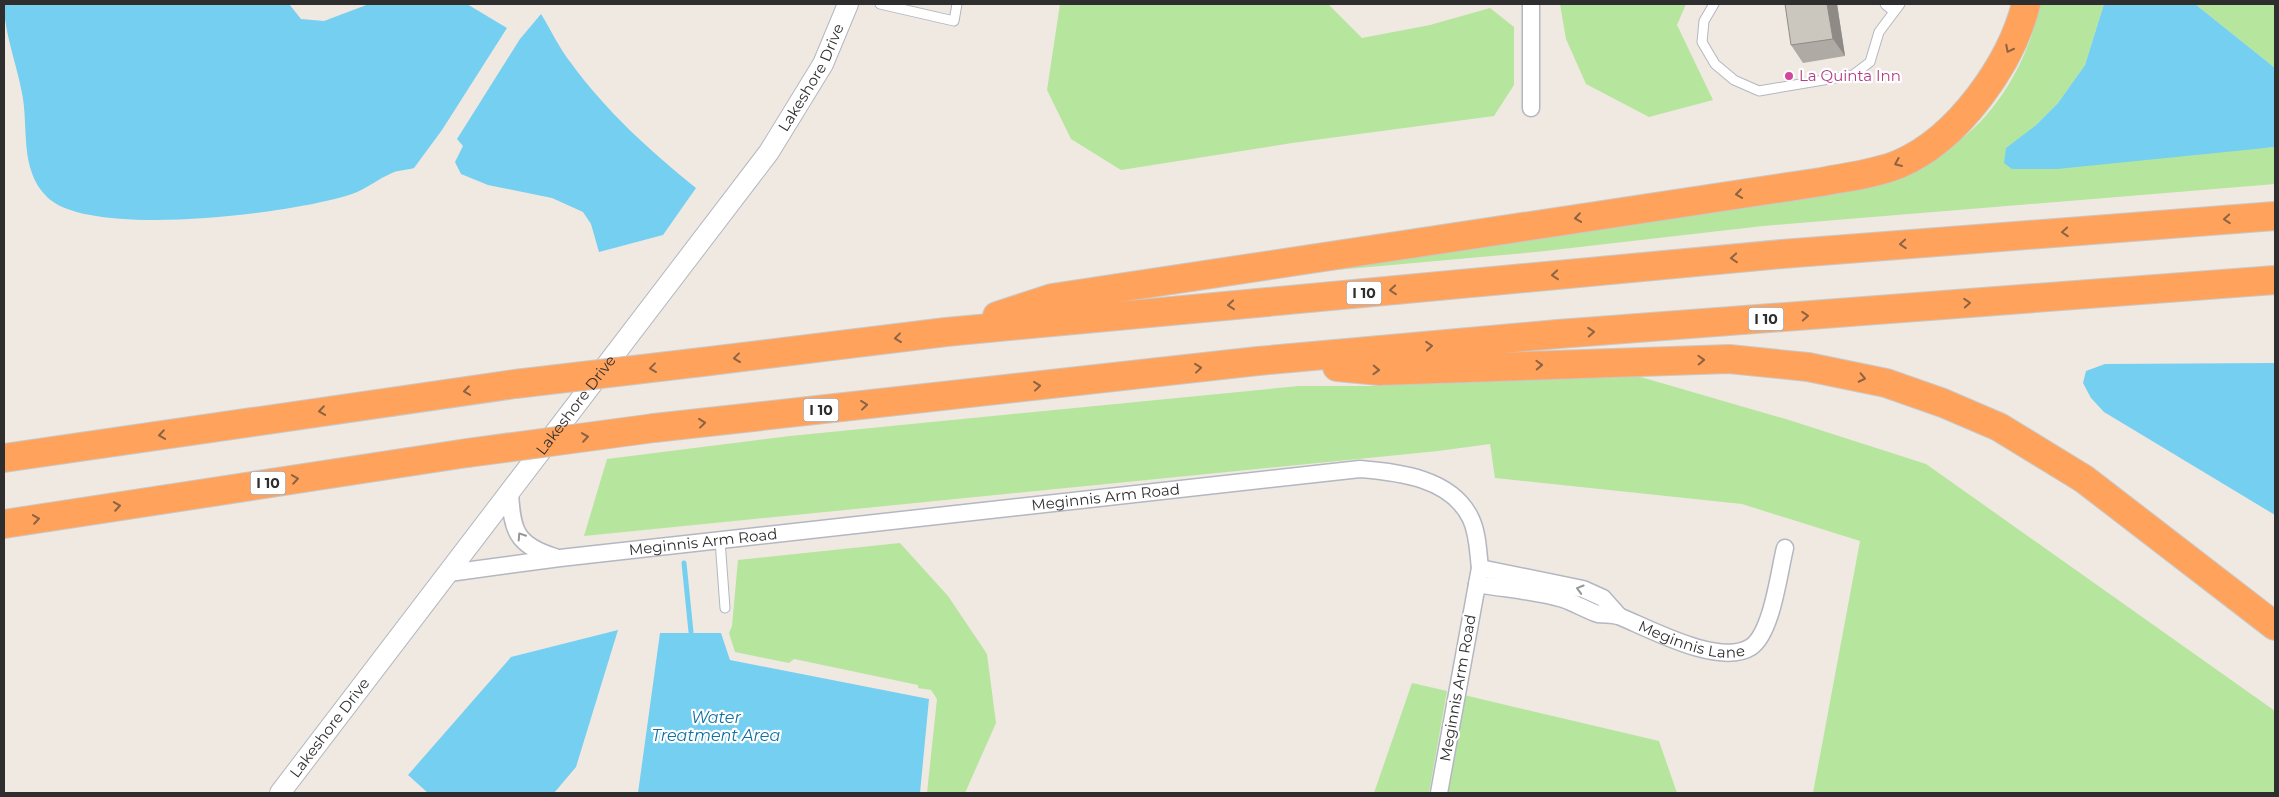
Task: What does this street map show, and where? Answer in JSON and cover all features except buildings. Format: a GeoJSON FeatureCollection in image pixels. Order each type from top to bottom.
{"type":"FeatureCollection","features":[{"type":"Feature","properties":{"kind":"highway"},"geometry":{"type":"LineString","coordinates":[[946,332],[1052,298],[1821,182],[1900,164],[1950,128],[1978,99],[1999,69],[2013,42],[2026,4]]}},
{"type":"Feature","properties":{"kind":"highway","name":"I 10"},"geometry":{"type":"LineString","coordinates":[[4,458],[515,384],[946,332],[1782,254],[2275,216]]}},
{"type":"Feature","properties":{"kind":"highway","name":"I 10"},"geometry":{"type":"LineString","coordinates":[[4,524],[467,453],[654,428],[1258,361],[1558,334],[2275,280]]}},
{"type":"Feature","properties":{"kind":"highway"},"geometry":{"type":"LineString","coordinates":[[1258,361],[1380,371],[1729,359],[1808,367],[1886,383],[1943,403],[1999,427],[2084,479],[2275,626]]}},
{"type":"Feature","properties":{"kind":"street","name":"Lakeshore Drive"},"geometry":{"type":"LineString","coordinates":[[280,793],[769,152],[823,64],[848,4]]}},
{"type":"Feature","properties":{"kind":"street"},"geometry":{"type":"LineString","coordinates":[[1531,4],[1532,108]]}},
{"type":"Feature","properties":{"kind":"street","name":"Meginnis Arm Road"},"geometry":{"type":"LineString","coordinates":[[449,573],[560,558],[1360,469],[1410,476],[1432,484],[1449,494],[1463,507],[1471,518],[1476,533],[1478,576],[1439,793]]}},
{"type":"Feature","properties":{"kind":"street"},"geometry":{"type":"LineString","coordinates":[[510,492],[511,518],[521,538],[534,551],[560,558]]}},
{"type":"Feature","properties":{"kind":"street","name":"Meginnis Lane"},"geometry":{"type":"LineString","coordinates":[[1478,576],[1583,589],[1603,598],[1618,616],[1665,638],[1701,649],[1734,652],[1751,647],[1761,636],[1768,618],[1785,548]]}},
{"type":"Feature","properties":{"kind":"lane"},"geometry":{"type":"LineString","coordinates":[[880,4],[954,21],[957,4]]}},
{"type":"Feature","properties":{"kind":"lane"},"geometry":{"type":"LineString","coordinates":[[1714,4],[1704,21],[1702,42],[1716,64],[1734,80],[1759,91],[1853,75],[1870,62],[1880,32],[1893,11],[1900,4]]}},
{"type":"Feature","properties":{"kind":"lane"},"geometry":{"type":"LineString","coordinates":[[1885,4],[1893,11]]}},
{"type":"Feature","properties":{"kind":"lane"},"geometry":{"type":"LineString","coordinates":[[720,540],[725,608]]}},
{"type":"Feature","properties":{"kind":"green space"},"geometry":{"type":"Polygon","coordinates":[[[1060,4],[1328,4],[1362,38],[1430,25],[1490,8],[1514,27],[1514,85],[1494,116],[1292,143],[1121,170],[1071,139],[1047,90],[1060,4]]]}},
{"type":"Feature","properties":{"kind":"green space"},"geometry":{"type":"Polygon","coordinates":[[[1560,4],[1686,4],[1677,25],[1713,100],[1649,117],[1586,84],[1566,39],[1560,4]]]}},
{"type":"Feature","properties":{"kind":"green space"},"geometry":{"type":"Polygon","coordinates":[[[2040,4],[2104,4],[2085,65],[2058,103],[2035,126],[2266,148],[2275,147],[2275,184],[1763,226],[1536,252],[1292,274],[1837,187],[1841,193],[1869,185],[1948,148],[1970,132],[1985,117],[2010,82],[2020,63],[2029,44],[2040,4]]]}},
{"type":"Feature","properties":{"kind":"green space"},"geometry":{"type":"Polygon","coordinates":[[[2195,4],[2275,4],[2275,68],[2195,4]]]}},
{"type":"Feature","properties":{"kind":"green space"},"geometry":{"type":"Polygon","coordinates":[[[1627,373],[1789,420],[1926,464],[2275,711],[2275,793],[1813,793],[1860,541],[1742,504],[1495,478],[1490,444],[1438,451],[584,536],[607,459],[790,436],[1299,386],[1371,386],[1627,373]]]}},
{"type":"Feature","properties":{"kind":"green space"},"geometry":{"type":"Polygon","coordinates":[[[900,543],[948,596],[987,654],[996,723],[965,793],[927,793],[937,699],[931,690],[918,688],[918,685],[794,659],[789,663],[735,652],[729,633],[732,626],[738,560],[900,543]]]}},
{"type":"Feature","properties":{"kind":"green space"},"geometry":{"type":"Polygon","coordinates":[[[1412,683],[1447,691],[1429,793],[1374,793],[1412,683]]]}},
{"type":"Feature","properties":{"kind":"green space"},"geometry":{"type":"Polygon","coordinates":[[[1464,695],[1659,741],[1677,793],[1447,793],[1464,695]]]}},
{"type":"Feature","properties":{"kind":"water"},"geometry":{"type":"Polygon","coordinates":[[[4,4],[289,4],[301,19],[324,21],[369,4],[467,4],[507,28],[442,130],[414,168],[394,172],[352,194],[287,209],[195,219],[148,220],[105,217],[70,210],[47,197],[38,186],[32,174],[29,161],[22,93],[8,37],[4,4]]]}},
{"type":"Feature","properties":{"kind":"water"},"geometry":{"type":"Polygon","coordinates":[[[2104,4],[2195,4],[2275,68],[2275,147],[2057,169],[2012,169],[2004,163],[2006,148],[2035,126],[2058,103],[2085,65],[2104,4]]]}},
{"type":"Feature","properties":{"kind":"water"},"geometry":{"type":"Polygon","coordinates":[[[541,14],[567,57],[599,98],[645,145],[696,188],[663,235],[599,252],[591,224],[583,212],[552,198],[488,185],[461,174],[455,162],[463,146],[457,139],[520,39],[541,14]]]}},
{"type":"Feature","properties":{"kind":"water"},"geometry":{"type":"Polygon","coordinates":[[[2275,363],[2275,515],[2104,412],[2091,398],[2083,383],[2086,371],[2105,364],[2275,363]]]}},
{"type":"Feature","properties":{"kind":"water"},"geometry":{"type":"Polygon","coordinates":[[[618,630],[576,767],[554,793],[428,793],[408,775],[511,657],[618,630]]]}},
{"type":"Feature","properties":{"kind":"water","name":"Water Treatment Area"},"geometry":{"type":"Polygon","coordinates":[[[660,633],[721,633],[730,660],[929,699],[920,793],[638,793],[660,633]]]}},
{"type":"Feature","properties":{"kind":"waterway"},"geometry":{"type":"LineString","coordinates":[[684,563],[691,632]]}},
{"type":"Feature","properties":{"kind":"place","name":"La Quinta Inn"},"geometry":{"type":"Point","coordinates":[1789,76]}}]}
